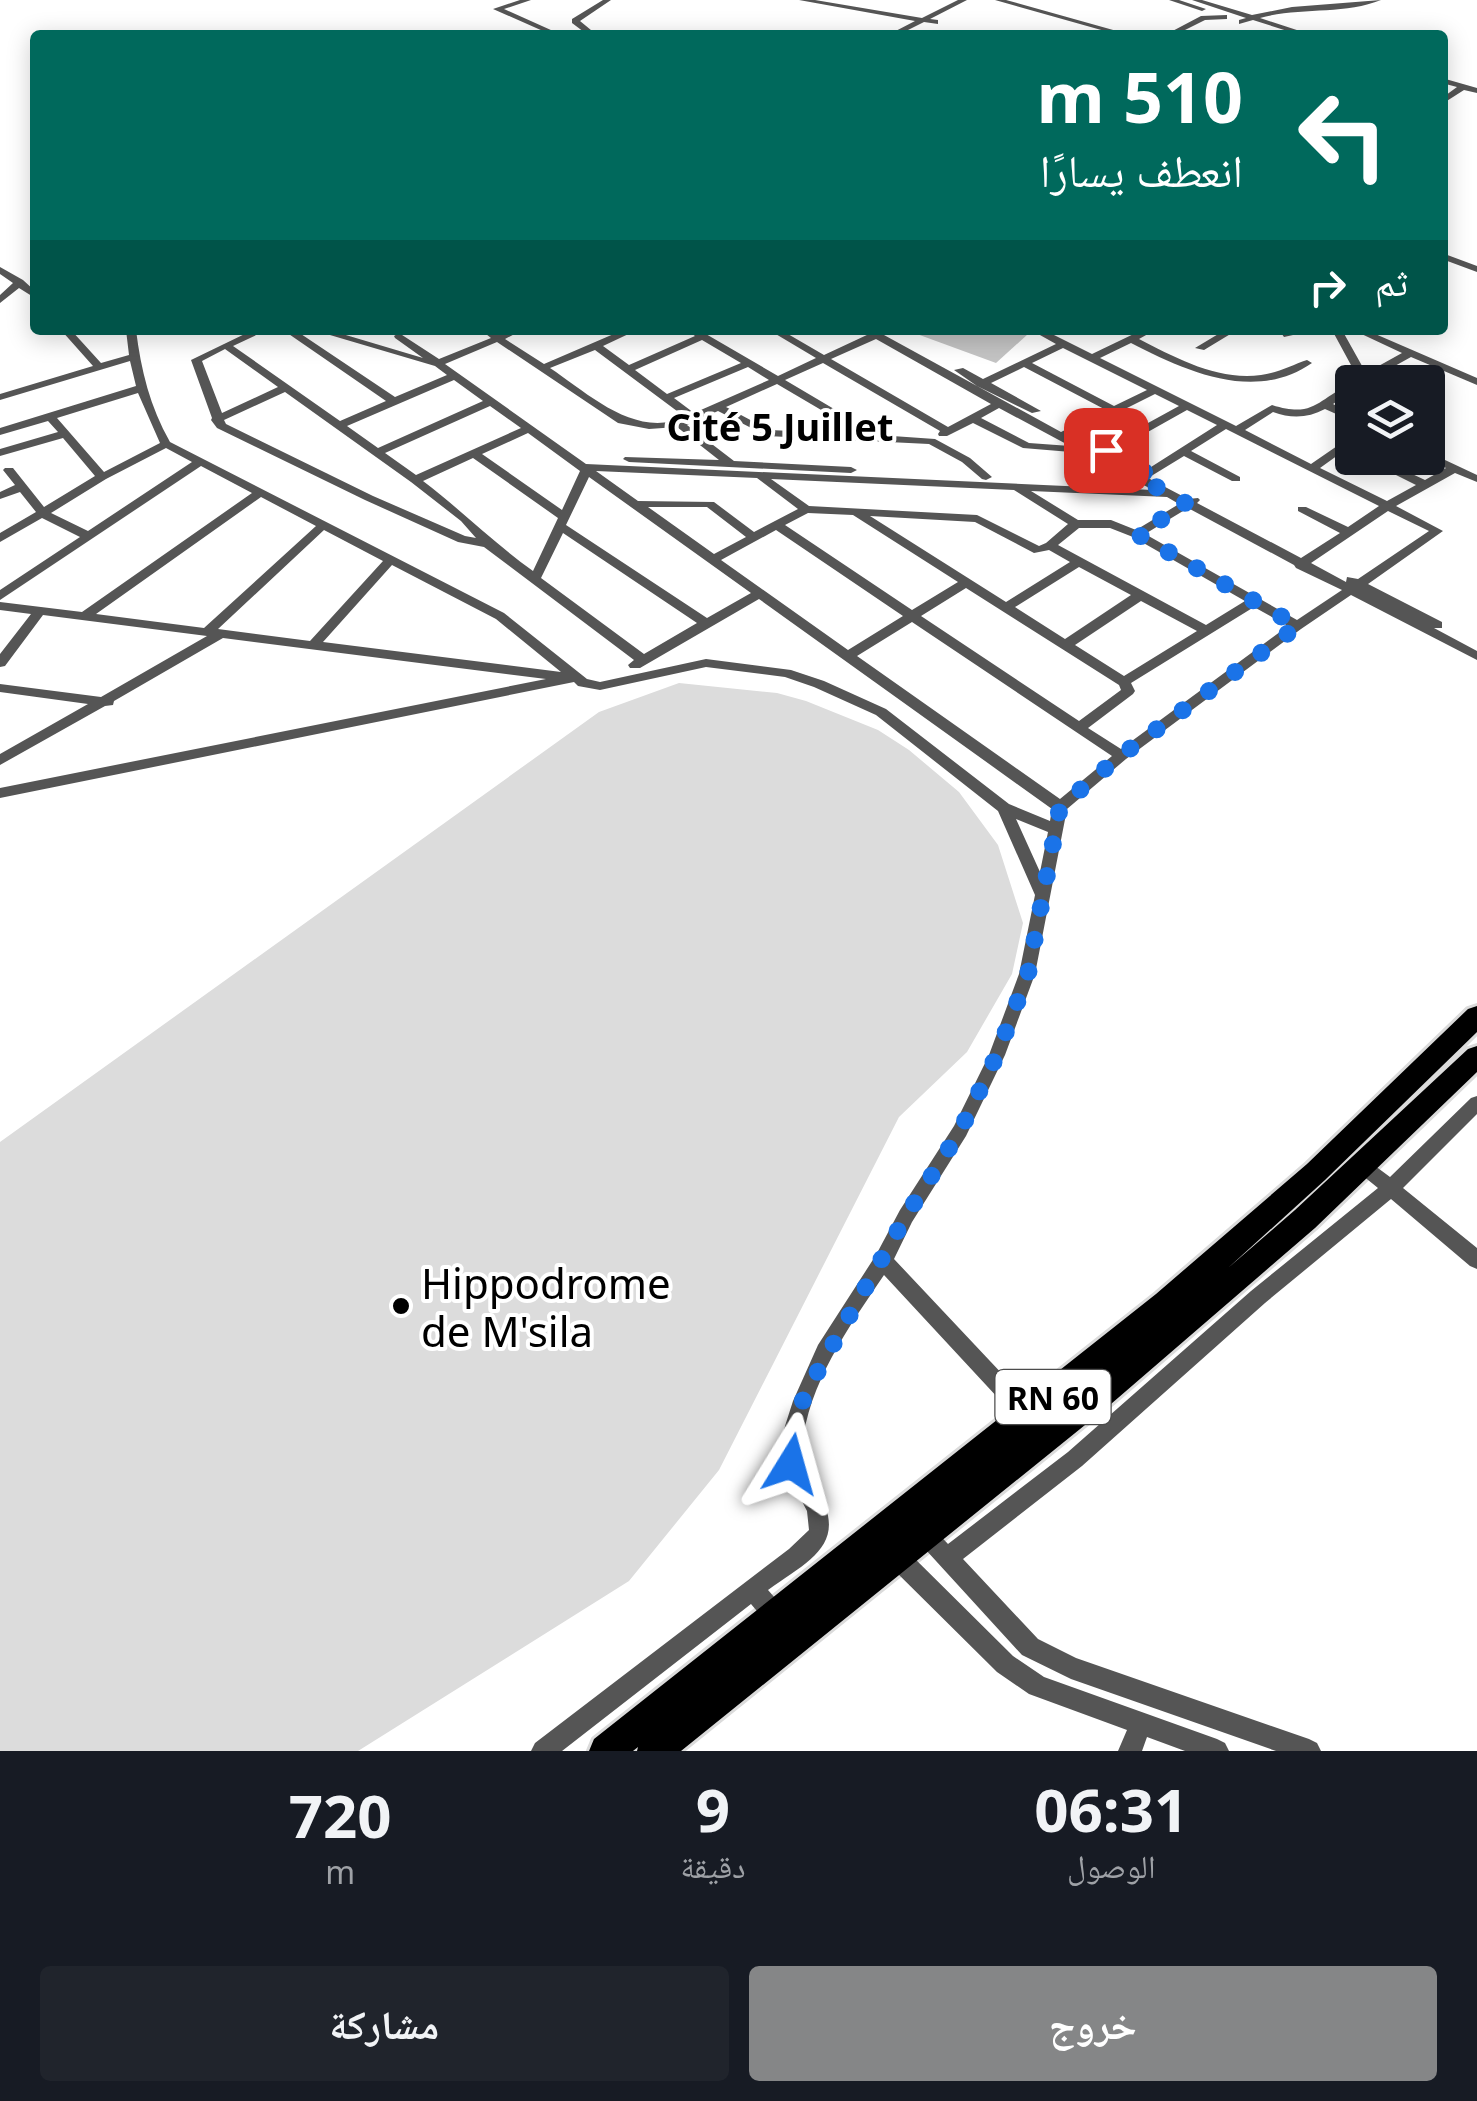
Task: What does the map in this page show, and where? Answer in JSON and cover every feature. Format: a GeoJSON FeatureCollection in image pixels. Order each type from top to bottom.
{"type":"FeatureCollection","features":[{"type":"Feature","properties":{"kind":"main road","name":"RN 60"},"geometry":{"type":"LineString","coordinates":[[654,1751],[897,1557],[937,1548],[1038,1427],[1316,1172],[1477,1016]]}},
{"type":"Feature","properties":{"kind":"main road","name":"RN 60"},"geometry":{"type":"LineString","coordinates":[[606,1751],[880,1530],[1038,1427],[1305,1219],[1477,1056]]}},
{"type":"Feature","properties":{"kind":"street"},"geometry":{"type":"LineString","coordinates":[[528,0],[496,8],[547,30]]}},
{"type":"Feature","properties":{"kind":"street"},"geometry":{"type":"LineString","coordinates":[[587,30],[575,21],[608,0]]}},
{"type":"Feature","properties":{"kind":"street"},"geometry":{"type":"LineString","coordinates":[[802,0],[935,22]]}},
{"type":"Feature","properties":{"kind":"street"},"geometry":{"type":"LineString","coordinates":[[849,8],[859,0]]}},
{"type":"Feature","properties":{"kind":"street"},"geometry":{"type":"LineString","coordinates":[[902,30],[964,0]]}},
{"type":"Feature","properties":{"kind":"street"},"geometry":{"type":"LineString","coordinates":[[920,30],[980,0]]}},
{"type":"Feature","properties":{"kind":"street"},"geometry":{"type":"LineString","coordinates":[[998,0],[1109,30]]}},
{"type":"Feature","properties":{"kind":"street"},"geometry":{"type":"LineString","coordinates":[[1172,0],[1204,14],[1224,16],[1267,30]]}},
{"type":"Feature","properties":{"kind":"street"},"geometry":{"type":"LineString","coordinates":[[1195,0],[1294,30]]}},
{"type":"Feature","properties":{"kind":"street"},"geometry":{"type":"LineString","coordinates":[[1242,22],[1278,9],[1341,9],[1378,0]]}},
{"type":"Feature","properties":{"kind":"street"},"geometry":{"type":"LineString","coordinates":[[1253,16],[1257,1]]}},
{"type":"Feature","properties":{"kind":"street"},"geometry":{"type":"LineString","coordinates":[[1177,30],[1204,14]]}},
{"type":"Feature","properties":{"kind":"street"},"geometry":{"type":"LineString","coordinates":[[1448,84],[1477,100]]}},
{"type":"Feature","properties":{"kind":"street"},"geometry":{"type":"LineString","coordinates":[[1448,89],[1477,92]]}},
{"type":"Feature","properties":{"kind":"street"},"geometry":{"type":"LineString","coordinates":[[1448,98],[1459,90]]}},
{"type":"Feature","properties":{"kind":"street"},"geometry":{"type":"LineString","coordinates":[[1448,258],[1477,269]]}},
{"type":"Feature","properties":{"kind":"street"},"geometry":{"type":"LineString","coordinates":[[1,271],[30,291]]}},
{"type":"Feature","properties":{"kind":"street"},"geometry":{"type":"LineString","coordinates":[[0,300],[20,282]]}},
{"type":"Feature","properties":{"kind":"street"},"geometry":{"type":"LineString","coordinates":[[70,335],[99,367]]}},
{"type":"Feature","properties":{"kind":"street"},"geometry":{"type":"LineString","coordinates":[[132,335],[151,419],[166,444],[512,624],[573,678]]}},
{"type":"Feature","properties":{"kind":"street"},"geometry":{"type":"LineString","coordinates":[[250,335],[196,360],[208,385],[216,420],[228,430],[369,498],[462,539],[488,544]]}},
{"type":"Feature","properties":{"kind":"street"},"geometry":{"type":"LineString","coordinates":[[295,335],[394,401]]}},
{"type":"Feature","properties":{"kind":"street"},"geometry":{"type":"LineString","coordinates":[[335,335],[447,369]]}},
{"type":"Feature","properties":{"kind":"street"},"geometry":{"type":"LineString","coordinates":[[495,335],[622,421],[649,426],[679,424],[872,335]]}},
{"type":"Feature","properties":{"kind":"street"},"geometry":{"type":"LineString","coordinates":[[340,425],[394,401],[503,335]]}},
{"type":"Feature","properties":{"kind":"street"},"geometry":{"type":"LineString","coordinates":[[545,367],[620,335]]}},
{"type":"Feature","properties":{"kind":"street"},"geometry":{"type":"LineString","coordinates":[[629,370],[694,335]]}},
{"type":"Feature","properties":{"kind":"street"},"geometry":{"type":"LineString","coordinates":[[701,335],[878,439]]}},
{"type":"Feature","properties":{"kind":"street"},"geometry":{"type":"LineString","coordinates":[[782,335],[948,431]]}},
{"type":"Feature","properties":{"kind":"street"},"geometry":{"type":"LineString","coordinates":[[887,335],[1477,656]]}},
{"type":"Feature","properties":{"kind":"street"},"geometry":{"type":"LineString","coordinates":[[543,1751],[819,1534],[819,1513],[791,1464],[796,1422],[805,1394],[837,1333],[960,1131],[997,1055],[1028,974],[1060,807],[1120,756],[1298,626],[1437,534],[1434,528],[1152,392],[1046,335]]}},
{"type":"Feature","properties":{"kind":"street"},"geometry":{"type":"LineString","coordinates":[[1091,358],[1139,335]]}},
{"type":"Feature","properties":{"kind":"street"},"geometry":{"type":"LineString","coordinates":[[1200,348],[1223,335]]}},
{"type":"Feature","properties":{"kind":"street"},"geometry":{"type":"LineString","coordinates":[[1339,335],[1354,365]]}},
{"type":"Feature","properties":{"kind":"street"},"geometry":{"type":"LineString","coordinates":[[1369,335],[1477,382]]}},
{"type":"Feature","properties":{"kind":"street"},"geometry":{"type":"LineString","coordinates":[[378,348],[399,336],[573,456],[634,504],[1060,807]]}},
{"type":"Feature","properties":{"kind":"street"},"geometry":{"type":"LineString","coordinates":[[1130,339],[1198,372],[1268,380],[1283,377],[1307,363]]}},
{"type":"Feature","properties":{"kind":"street"},"geometry":{"type":"LineString","coordinates":[[978,386],[1063,344]]}},
{"type":"Feature","properties":{"kind":"street"},"geometry":{"type":"LineString","coordinates":[[226,345],[378,452],[465,519],[488,544],[644,660]]}},
{"type":"Feature","properties":{"kind":"street"},"geometry":{"type":"LineString","coordinates":[[595,345],[692,417]]}},
{"type":"Feature","properties":{"kind":"street"},"geometry":{"type":"LineString","coordinates":[[1389,365],[1410,353]]}},
{"type":"Feature","properties":{"kind":"street"},"geometry":{"type":"LineString","coordinates":[[0,397],[134,357]]}},
{"type":"Feature","properties":{"kind":"street"},"geometry":{"type":"LineString","coordinates":[[668,397],[750,363]]}},
{"type":"Feature","properties":{"kind":"street"},"geometry":{"type":"LineString","coordinates":[[1024,363],[1112,409]]}},
{"type":"Feature","properties":{"kind":"street"},"geometry":{"type":"LineString","coordinates":[[1268,380],[1272,408]]}},
{"type":"Feature","properties":{"kind":"street"},"geometry":{"type":"LineString","coordinates":[[978,386],[1000,404],[1067,434]]}},
{"type":"Feature","properties":{"kind":"street"},"geometry":{"type":"LineString","coordinates":[[0,432],[142,388]]}},
{"type":"Feature","properties":{"kind":"street"},"geometry":{"type":"LineString","coordinates":[[216,420],[285,388]]}},
{"type":"Feature","properties":{"kind":"street"},"geometry":{"type":"LineString","coordinates":[[1067,434],[1152,392]]}},
{"type":"Feature","properties":{"kind":"street"},"geometry":{"type":"LineString","coordinates":[[760,476],[1146,478],[1186,452],[1272,408],[1299,417],[1335,397]]}},
{"type":"Feature","properties":{"kind":"street"},"geometry":{"type":"LineString","coordinates":[[378,452],[492,401]]}},
{"type":"Feature","properties":{"kind":"street"},"geometry":{"type":"LineString","coordinates":[[930,442],[1000,404]]}},
{"type":"Feature","properties":{"kind":"street"},"geometry":{"type":"LineString","coordinates":[[1324,404],[1335,410]]}},
{"type":"Feature","properties":{"kind":"street"},"geometry":{"type":"LineString","coordinates":[[718,407],[766,433],[930,442],[994,480]]}},
{"type":"Feature","properties":{"kind":"street"},"geometry":{"type":"LineString","coordinates":[[972,418],[1027,446],[1098,452],[1185,407]]}},
{"type":"Feature","properties":{"kind":"street"},"geometry":{"type":"LineString","coordinates":[[50,416],[102,477]]}},
{"type":"Feature","properties":{"kind":"street"},"geometry":{"type":"LineString","coordinates":[[679,424],[738,468],[760,476],[806,509]]}},
{"type":"Feature","properties":{"kind":"street"},"geometry":{"type":"LineString","coordinates":[[415,480],[529,428]]}},
{"type":"Feature","properties":{"kind":"street"},"geometry":{"type":"LineString","coordinates":[[0,453],[63,434]]}},
{"type":"Feature","properties":{"kind":"street"},"geometry":{"type":"LineString","coordinates":[[0,538],[166,444]]}},
{"type":"Feature","properties":{"kind":"street"},"geometry":{"type":"LineString","coordinates":[[1186,452],[1236,479]]}},
{"type":"Feature","properties":{"kind":"street"},"geometry":{"type":"LineString","coordinates":[[1311,469],[1335,452]]}},
{"type":"Feature","properties":{"kind":"street"},"geometry":{"type":"LineString","coordinates":[[474,453],[707,624]]}},
{"type":"Feature","properties":{"kind":"street"},"geometry":{"type":"LineString","coordinates":[[573,456],[994,480],[1016,487],[1076,524],[1111,524],[1137,534],[1298,626]]}},
{"type":"Feature","properties":{"kind":"street"},"geometry":{"type":"LineString","coordinates":[[0,596],[200,462]]}},
{"type":"Feature","properties":{"kind":"street"},"geometry":{"type":"LineString","coordinates":[[1445,463],[1477,479]]}},
{"type":"Feature","properties":{"kind":"street"},"geometry":{"type":"LineString","coordinates":[[586,468],[738,468]]}},
{"type":"Feature","properties":{"kind":"street"},"geometry":{"type":"LineString","coordinates":[[536,577],[586,468]]}},
{"type":"Feature","properties":{"kind":"street"},"geometry":{"type":"LineString","coordinates":[[1304,562],[1455,468]]}},
{"type":"Feature","properties":{"kind":"street"},"geometry":{"type":"LineString","coordinates":[[9,470],[43,513],[90,536]]}},
{"type":"Feature","properties":{"kind":"street"},"geometry":{"type":"LineString","coordinates":[[1405,475],[1425,485]]}},
{"type":"Feature","properties":{"kind":"street"},"geometry":{"type":"LineString","coordinates":[[1146,478],[1168,494]]}},
{"type":"Feature","properties":{"kind":"street"},"geometry":{"type":"LineString","coordinates":[[0,496],[21,487]]}},
{"type":"Feature","properties":{"kind":"street"},"geometry":{"type":"LineString","coordinates":[[1016,487],[1168,494],[1191,502]]}},
{"type":"Feature","properties":{"kind":"street"},"geometry":{"type":"LineString","coordinates":[[86,616],[258,494]]}},
{"type":"Feature","properties":{"kind":"street"},"geometry":{"type":"LineString","coordinates":[[1137,534],[1191,502]]}},
{"type":"Feature","properties":{"kind":"street"},"geometry":{"type":"LineString","coordinates":[[634,504],[710,504],[753,537]]}},
{"type":"Feature","properties":{"kind":"street"},"geometry":{"type":"LineString","coordinates":[[714,559],[806,509],[977,520],[988,522],[1032,548],[1050,546],[1076,524]]}},
{"type":"Feature","properties":{"kind":"street"},"geometry":{"type":"LineString","coordinates":[[1302,509],[1348,532]]}},
{"type":"Feature","properties":{"kind":"street"},"geometry":{"type":"LineString","coordinates":[[854,510],[1124,682],[1128,691],[1080,728]]}},
{"type":"Feature","properties":{"kind":"street"},"geometry":{"type":"LineString","coordinates":[[778,525],[1120,756]]}},
{"type":"Feature","properties":{"kind":"street"},"geometry":{"type":"LineString","coordinates":[[0,760],[108,702],[216,632],[321,527]]}},
{"type":"Feature","properties":{"kind":"street"},"geometry":{"type":"LineString","coordinates":[[1050,546],[1206,631]]}},
{"type":"Feature","properties":{"kind":"street"},"geometry":{"type":"LineString","coordinates":[[315,643],[390,561]]}},
{"type":"Feature","properties":{"kind":"street"},"geometry":{"type":"LineString","coordinates":[[1008,606],[1078,562]]}},
{"type":"Feature","properties":{"kind":"street"},"geometry":{"type":"LineString","coordinates":[[848,656],[967,582]]}},
{"type":"Feature","properties":{"kind":"street"},"geometry":{"type":"LineString","coordinates":[[1354,588],[1477,645]]}},
{"type":"Feature","properties":{"kind":"street"},"geometry":{"type":"LineString","coordinates":[[600,686],[761,592]]}},
{"type":"Feature","properties":{"kind":"street"},"geometry":{"type":"LineString","coordinates":[[1068,644],[1139,596]]}},
{"type":"Feature","properties":{"kind":"street"},"geometry":{"type":"LineString","coordinates":[[1124,682],[1254,601]]}},
{"type":"Feature","properties":{"kind":"street"},"geometry":{"type":"LineString","coordinates":[[0,606],[315,643],[573,678],[600,686],[687,664],[786,673],[834,689],[881,712],[1004,808],[1054,829]]}},
{"type":"Feature","properties":{"kind":"street"},"geometry":{"type":"LineString","coordinates":[[0,663],[40,610]]}},
{"type":"Feature","properties":{"kind":"street"},"geometry":{"type":"LineString","coordinates":[[0,793],[573,678]]}},
{"type":"Feature","properties":{"kind":"street"},"geometry":{"type":"LineString","coordinates":[[0,688],[108,702]]}},
{"type":"Feature","properties":{"kind":"street"},"geometry":{"type":"LineString","coordinates":[[1004,808],[1042,896]]}},
{"type":"Feature","properties":{"kind":"street"},"geometry":{"type":"LineString","coordinates":[[937,1548],[1075,1459],[1258,1297],[1391,1188],[1477,1103]]}},
{"type":"Feature","properties":{"kind":"street"},"geometry":{"type":"LineString","coordinates":[[1362,1164],[1477,1260]]}},
{"type":"Feature","properties":{"kind":"street"},"geometry":{"type":"LineString","coordinates":[[883,1260],[1038,1427]]}},
{"type":"Feature","properties":{"kind":"street"},"geometry":{"type":"LineString","coordinates":[[905,1512],[1030,1648],[1071,1668],[1308,1751]]}},
{"type":"Feature","properties":{"kind":"street"},"geometry":{"type":"LineString","coordinates":[[880,1530],[897,1557],[1005,1664],[1037,1686],[1217,1751]]}},
{"type":"Feature","properties":{"kind":"street"},"geometry":{"type":"LineString","coordinates":[[752,1589],[774,1614]]}},
{"type":"Feature","properties":{"kind":"street"},"geometry":{"type":"LineString","coordinates":[[1130,1751],[1141,1724]]}},
{"type":"Feature","properties":{"kind":"shaded area","name":"Hippodrome de M'sila"},"geometry":{"type":"Polygon","coordinates":[[[679,683],[777,693],[806,701],[878,730],[909,750],[959,792],[998,845],[1023,923],[1012,974],[967,1052],[899,1117],[719,1470],[629,1581],[358,1751],[0,1751],[0,1142],[599,712],[679,683]]]}},
{"type":"Feature","properties":{"kind":"building"},"geometry":{"type":"Polygon","coordinates":[[[920,335],[1027,335],[996,363],[920,335]]]}},
{"type":"Feature","properties":{"kind":"place","name":"Hippodrome de M'sila"},"geometry":{"type":"Point","coordinates":[401,1306]}},
{"type":"Feature","properties":{"kind":"district","name":"Cité 5 Juillet"},"geometry":{"type":"Point","coordinates":[780,426]}},
{"type":"Feature","properties":{"kind":"route"},"geometry":{"type":"LineString","coordinates":[[791,1464],[796,1422],[805,1394],[837,1333],[960,1131],[997,1055],[1028,974],[1060,807],[1120,756],[1298,626],[1137,534],[1187,504],[1140,478],[1148,474],[1106,450]]}}]}
